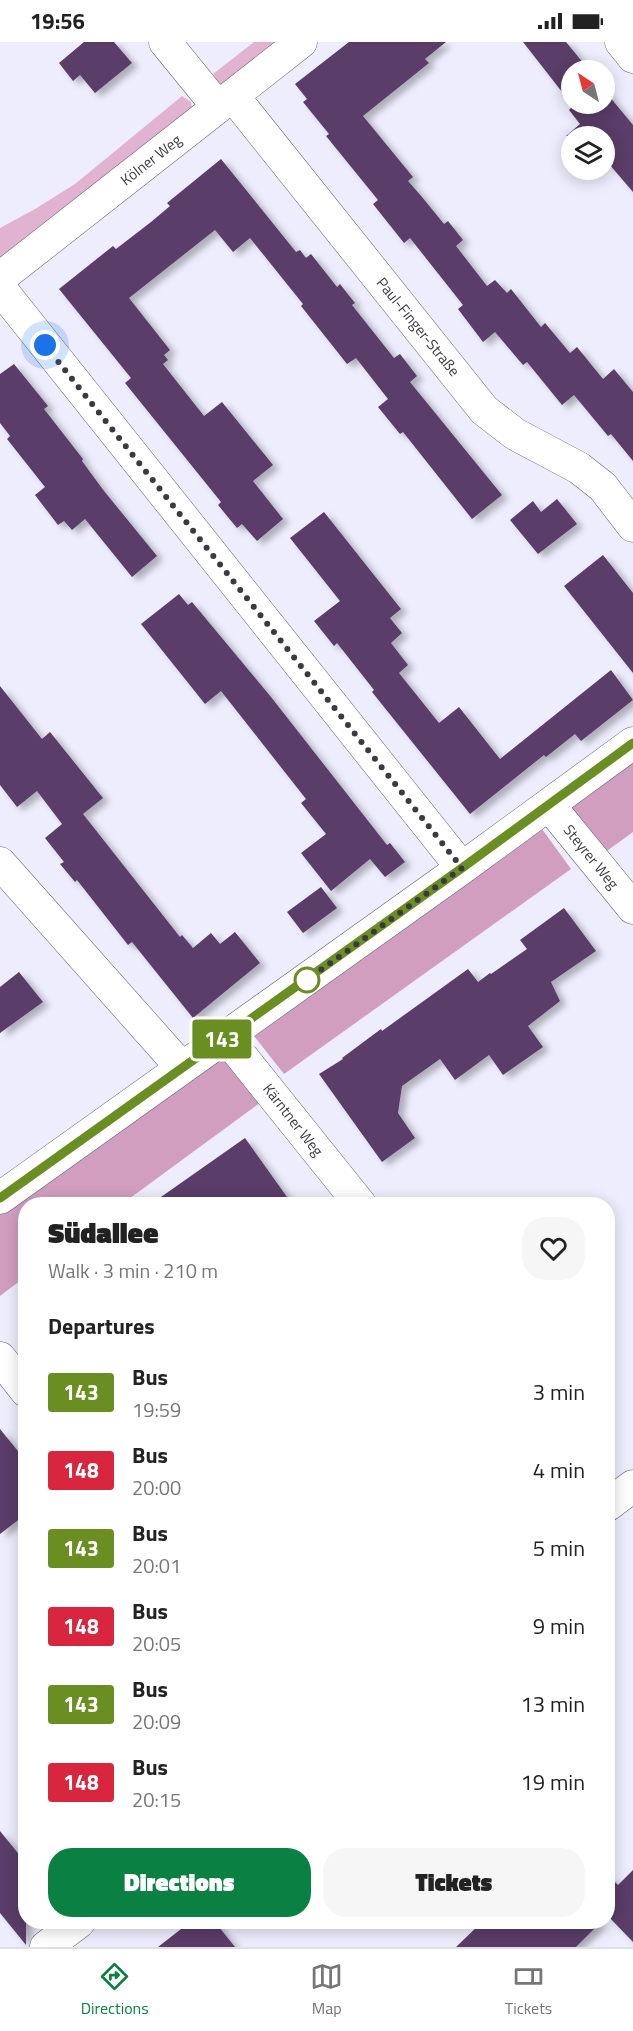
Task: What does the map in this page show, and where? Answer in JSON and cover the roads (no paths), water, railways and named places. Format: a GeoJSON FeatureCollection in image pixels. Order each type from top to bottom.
{"type":"FeatureCollection","features":[{"type":"Feature","properties":{"kind":"street","name":"Paul-Finger-Straße"},"geometry":{"type":"LineString","coordinates":[[165,42],[225,101],[484,410],[515,434],[579,468],[603,487],[633,526]]}},
{"type":"Feature","properties":{"kind":"street","name":"Kölner Weg"},"geometry":{"type":"LineString","coordinates":[[0,278],[301,42]]}},
{"type":"Feature","properties":{"kind":"street"},"geometry":{"type":"LineString","coordinates":[[621,42],[633,57]]}},
{"type":"Feature","properties":{"kind":"street"},"geometry":{"type":"LineString","coordinates":[[0,288],[462,868]]}},
{"type":"Feature","properties":{"kind":"street"},"geometry":{"type":"LineString","coordinates":[[0,1198],[549,806],[633,743]]}},
{"type":"Feature","properties":{"kind":"street","name":"Steyrer Weg"},"geometry":{"type":"LineString","coordinates":[[549,806],[633,908]]}},
{"type":"Feature","properties":{"kind":"street"},"geometry":{"type":"LineString","coordinates":[[0,863],[182,1068]]}},
{"type":"Feature","properties":{"kind":"street","name":"Kärntner Weg"},"geometry":{"type":"LineString","coordinates":[[226,1036],[354,1197]]}},
{"type":"Feature","properties":{"kind":"street"},"geometry":{"type":"LineString","coordinates":[[0,1358],[18,1381]]}},
{"type":"Feature","properties":{"kind":"street"},"geometry":{"type":"LineString","coordinates":[[615,1500],[633,1486]]}},
{"type":"Feature","properties":{"kind":"street"},"geometry":{"type":"LineString","coordinates":[[46,1947],[70,1929]]}}]}
